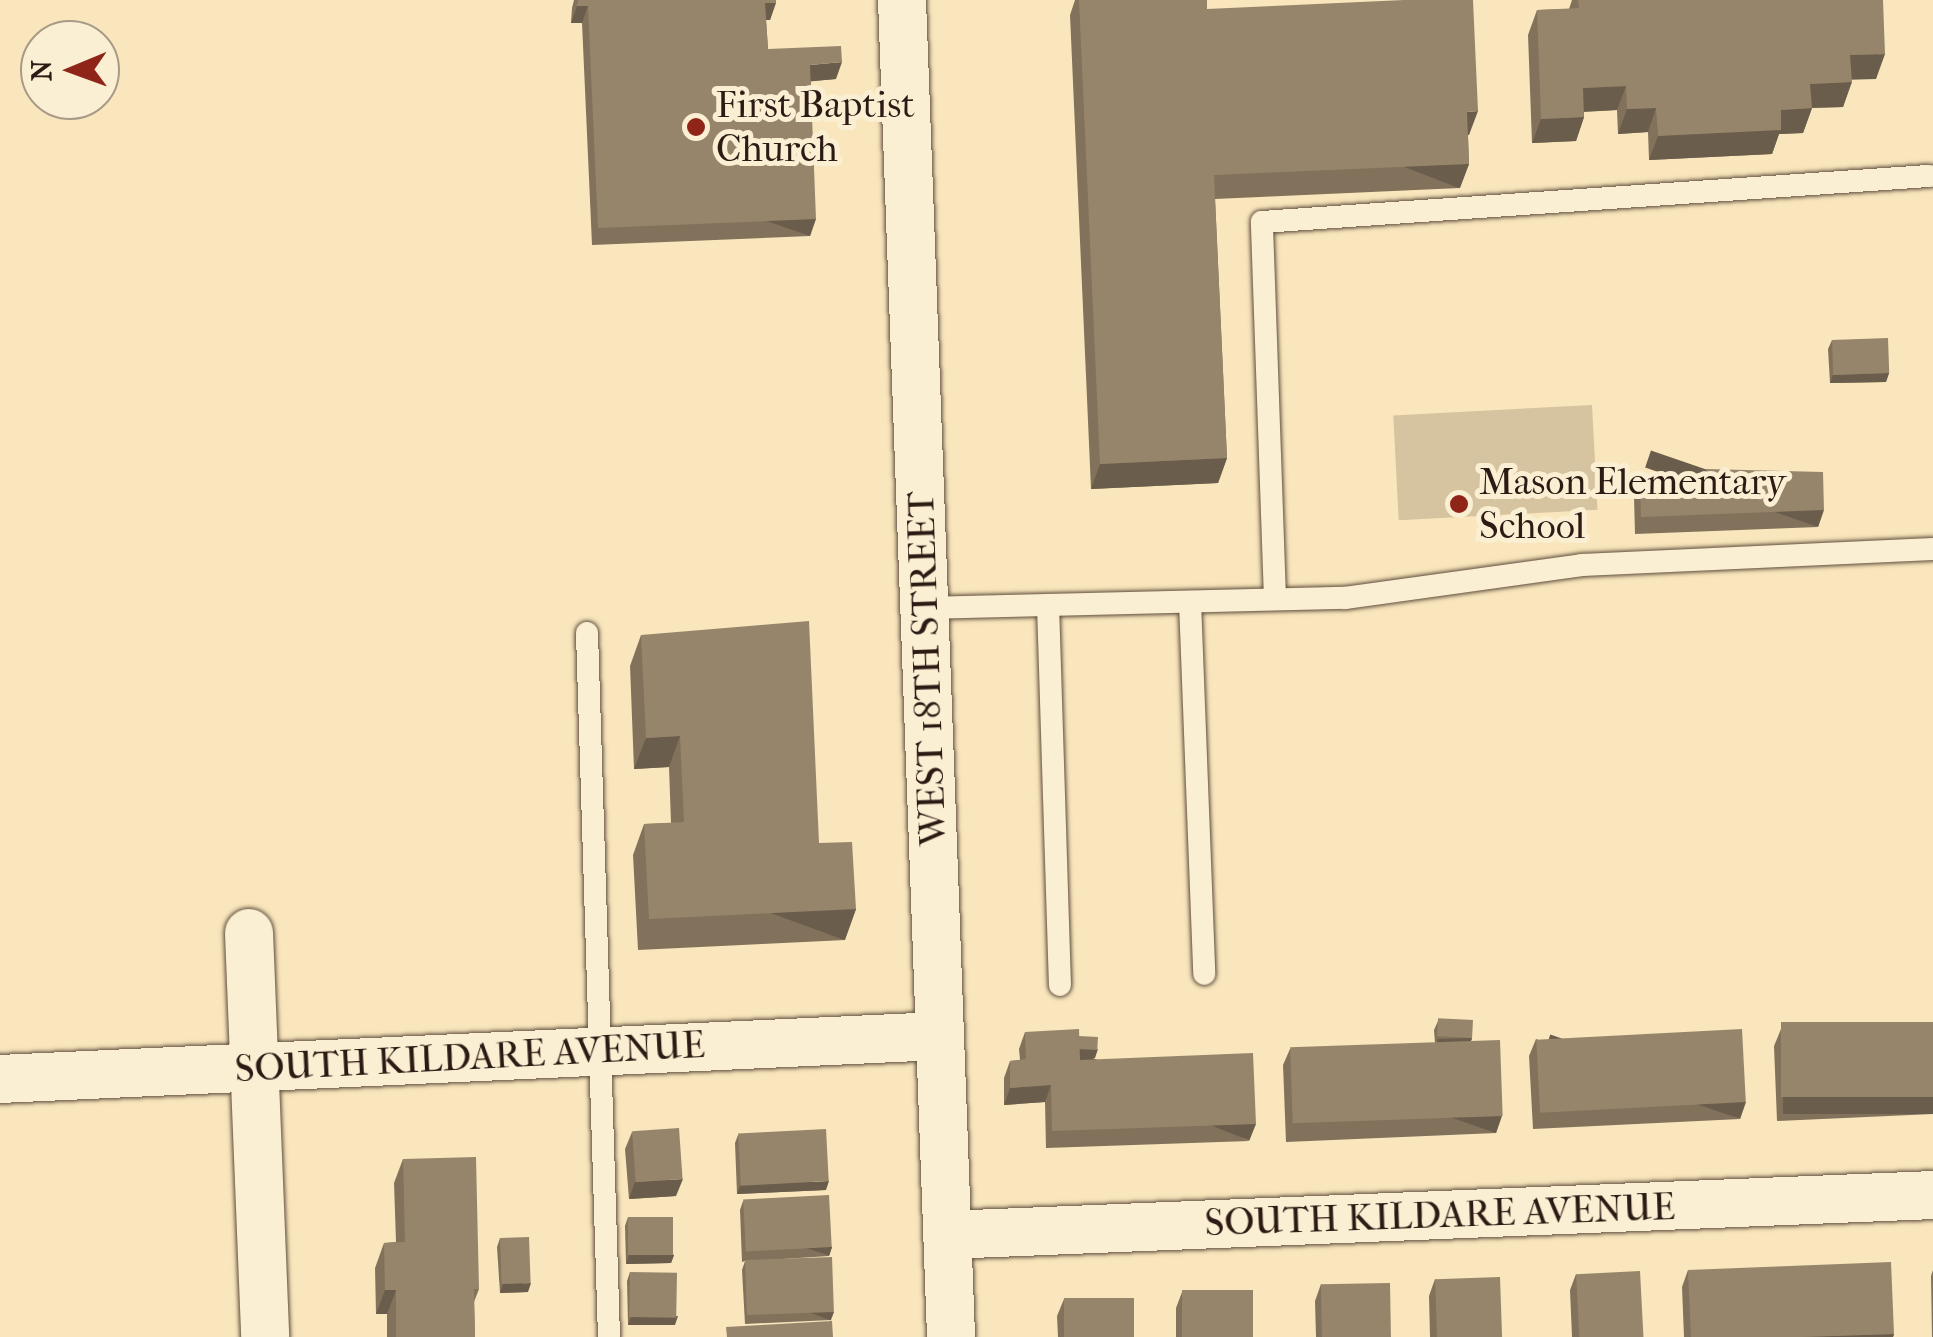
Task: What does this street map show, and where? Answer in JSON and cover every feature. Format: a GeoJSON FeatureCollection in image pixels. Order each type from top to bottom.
{"type":"FeatureCollection","features":[{"type":"Feature","properties":{"kind":"street","name":"WEST 18TH STREET"},"geometry":{"type":"LineString","coordinates":[[902,0],[951,1337]]}},
{"type":"Feature","properties":{"kind":"street"},"geometry":{"type":"LineString","coordinates":[[250,932],[265,1337]]}},
{"type":"Feature","properties":{"kind":"street","name":"SOUTH KILDARE AVENUE"},"geometry":{"type":"LineString","coordinates":[[0,1078],[940,1036]]}},
{"type":"Feature","properties":{"kind":"street","name":"SOUTH KILDARE AVENUE"},"geometry":{"type":"LineString","coordinates":[[947,1235],[1933,1196]]}},
{"type":"Feature","properties":{"kind":"lane"},"geometry":{"type":"LineString","coordinates":[[1275,600],[1262,222],[1929,176]]}},
{"type":"Feature","properties":{"kind":"lane"},"geometry":{"type":"LineString","coordinates":[[924,608],[1345,598],[1582,565],[1933,549]]}},
{"type":"Feature","properties":{"kind":"lane"},"geometry":{"type":"LineString","coordinates":[[1190,602],[1204,974]]}},
{"type":"Feature","properties":{"kind":"lane"},"geometry":{"type":"LineString","coordinates":[[1048,605],[1060,985]]}},
{"type":"Feature","properties":{"kind":"lane"},"geometry":{"type":"LineString","coordinates":[[587,633],[609,1337]]}},
{"type":"Feature","properties":{"kind":"shaded area"},"geometry":{"type":"Polygon","coordinates":[[[1592,405],[1597,510],[1399,520],[1393,415],[1592,405]]]}},
{"type":"Feature","properties":{"kind":"building","name":"First Baptist Church"},"geometry":{"type":"Polygon","coordinates":[[[578,0],[776,0],[765,3],[768,49],[841,46],[842,62],[810,65],[816,219],[598,228],[588,6],[577,6],[578,0]]]}},
{"type":"Feature","properties":{"kind":"building"},"geometry":{"type":"Polygon","coordinates":[[[1079,0],[1207,0],[1207,9],[1473,0],[1478,111],[1467,112],[1469,164],[1214,175],[1227,458],[1100,464],[1079,0]]]}},
{"type":"Feature","properties":{"kind":"building"},"geometry":{"type":"Polygon","coordinates":[[[1578,0],[1883,0],[1885,54],[1850,55],[1852,82],[1810,84],[1812,108],[1781,110],[1781,130],[1658,136],[1656,108],[1627,109],[1626,86],[1583,88],[1584,117],[1541,119],[1537,10],[1579,8],[1578,0]]]}},
{"type":"Feature","properties":{"kind":"building"},"geometry":{"type":"Polygon","coordinates":[[[1888,338],[1889,373],[1833,375],[1832,340],[1888,338]]]}},
{"type":"Feature","properties":{"kind":"building"},"geometry":{"type":"Polygon","coordinates":[[[1706,469],[1823,472],[1824,510],[1641,517],[1640,480],[1706,477],[1706,469]]]}},
{"type":"Feature","properties":{"kind":"building"},"geometry":{"type":"Polygon","coordinates":[[[809,621],[819,843],[852,842],[856,909],[649,919],[644,824],[684,822],[680,736],[646,738],[641,635],[809,621]]]}},
{"type":"Feature","properties":{"kind":"building"},"geometry":{"type":"Polygon","coordinates":[[[1438,1018],[1473,1020],[1472,1038],[1437,1036],[1438,1018]]]}},
{"type":"Feature","properties":{"kind":"building"},"geometry":{"type":"Polygon","coordinates":[[[1781,1022],[1933,1022],[1933,1097],[1781,1097],[1781,1022]]]}},
{"type":"Feature","properties":{"kind":"building"},"geometry":{"type":"Polygon","coordinates":[[[1079,1029],[1080,1060],[1253,1053],[1256,1124],[1052,1131],[1051,1085],[1010,1088],[1010,1061],[1026,1059],[1025,1032],[1079,1029]]]}},
{"type":"Feature","properties":{"kind":"building"},"geometry":{"type":"Polygon","coordinates":[[[1742,1029],[1746,1102],[1540,1113],[1536,1040],[1742,1029]]]}},
{"type":"Feature","properties":{"kind":"building"},"geometry":{"type":"Polygon","coordinates":[[[1079,1036],[1098,1037],[1097,1050],[1078,1049],[1079,1036]]]}},
{"type":"Feature","properties":{"kind":"building"},"geometry":{"type":"Polygon","coordinates":[[[1500,1040],[1503,1116],[1293,1123],[1290,1047],[1500,1040]]]}},
{"type":"Feature","properties":{"kind":"building"},"geometry":{"type":"Polygon","coordinates":[[[679,1128],[683,1179],[636,1182],[632,1131],[679,1128]]]}},
{"type":"Feature","properties":{"kind":"building"},"geometry":{"type":"Polygon","coordinates":[[[826,1129],[829,1181],[741,1186],[738,1134],[826,1129]]]}},
{"type":"Feature","properties":{"kind":"building"},"geometry":{"type":"Polygon","coordinates":[[[476,1157],[479,1289],[474,1289],[475,1337],[396,1337],[396,1290],[385,1290],[384,1243],[405,1242],[403,1159],[476,1157]]]}},
{"type":"Feature","properties":{"kind":"building"},"geometry":{"type":"Polygon","coordinates":[[[829,1195],[832,1247],[746,1251],[743,1200],[829,1195]]]}},
{"type":"Feature","properties":{"kind":"building"},"geometry":{"type":"Polygon","coordinates":[[[628,1217],[673,1217],[673,1255],[628,1255],[628,1217]]]}},
{"type":"Feature","properties":{"kind":"building"},"geometry":{"type":"Polygon","coordinates":[[[529,1237],[531,1283],[502,1284],[500,1238],[529,1237]]]}},
{"type":"Feature","properties":{"kind":"building"},"geometry":{"type":"Polygon","coordinates":[[[832,1257],[834,1312],[747,1315],[745,1260],[832,1257]]]}},
{"type":"Feature","properties":{"kind":"building"},"geometry":{"type":"Polygon","coordinates":[[[1891,1262],[1894,1334],[1691,1337],[1688,1270],[1891,1262]]]}},
{"type":"Feature","properties":{"kind":"building"},"geometry":{"type":"Polygon","coordinates":[[[1640,1271],[1643,1337],[1579,1337],[1576,1274],[1640,1271]]]}},
{"type":"Feature","properties":{"kind":"building"},"geometry":{"type":"Polygon","coordinates":[[[630,1272],[677,1273],[676,1318],[629,1317],[630,1272]]]}},
{"type":"Feature","properties":{"kind":"building"},"geometry":{"type":"Polygon","coordinates":[[[1500,1277],[1502,1337],[1437,1337],[1435,1279],[1500,1277]]]}},
{"type":"Feature","properties":{"kind":"building"},"geometry":{"type":"Polygon","coordinates":[[[1390,1283],[1391,1337],[1322,1337],[1321,1284],[1390,1283]]]}},
{"type":"Feature","properties":{"kind":"building"},"geometry":{"type":"Polygon","coordinates":[[[1182,1290],[1253,1290],[1253,1337],[1182,1337],[1182,1290]]]}},
{"type":"Feature","properties":{"kind":"building"},"geometry":{"type":"Polygon","coordinates":[[[1064,1298],[1134,1298],[1134,1337],[1064,1337],[1064,1298]]]}},
{"type":"Feature","properties":{"kind":"building"},"geometry":{"type":"Polygon","coordinates":[[[832,1321],[833,1337],[727,1337],[726,1327],[832,1321]]]}},
{"type":"Feature","properties":{"kind":"place","name":"First Baptist Church"},"geometry":{"type":"Point","coordinates":[696,127]}},
{"type":"Feature","properties":{"kind":"place","name":"Mason Elementary School"},"geometry":{"type":"Point","coordinates":[1459,504]}}]}
